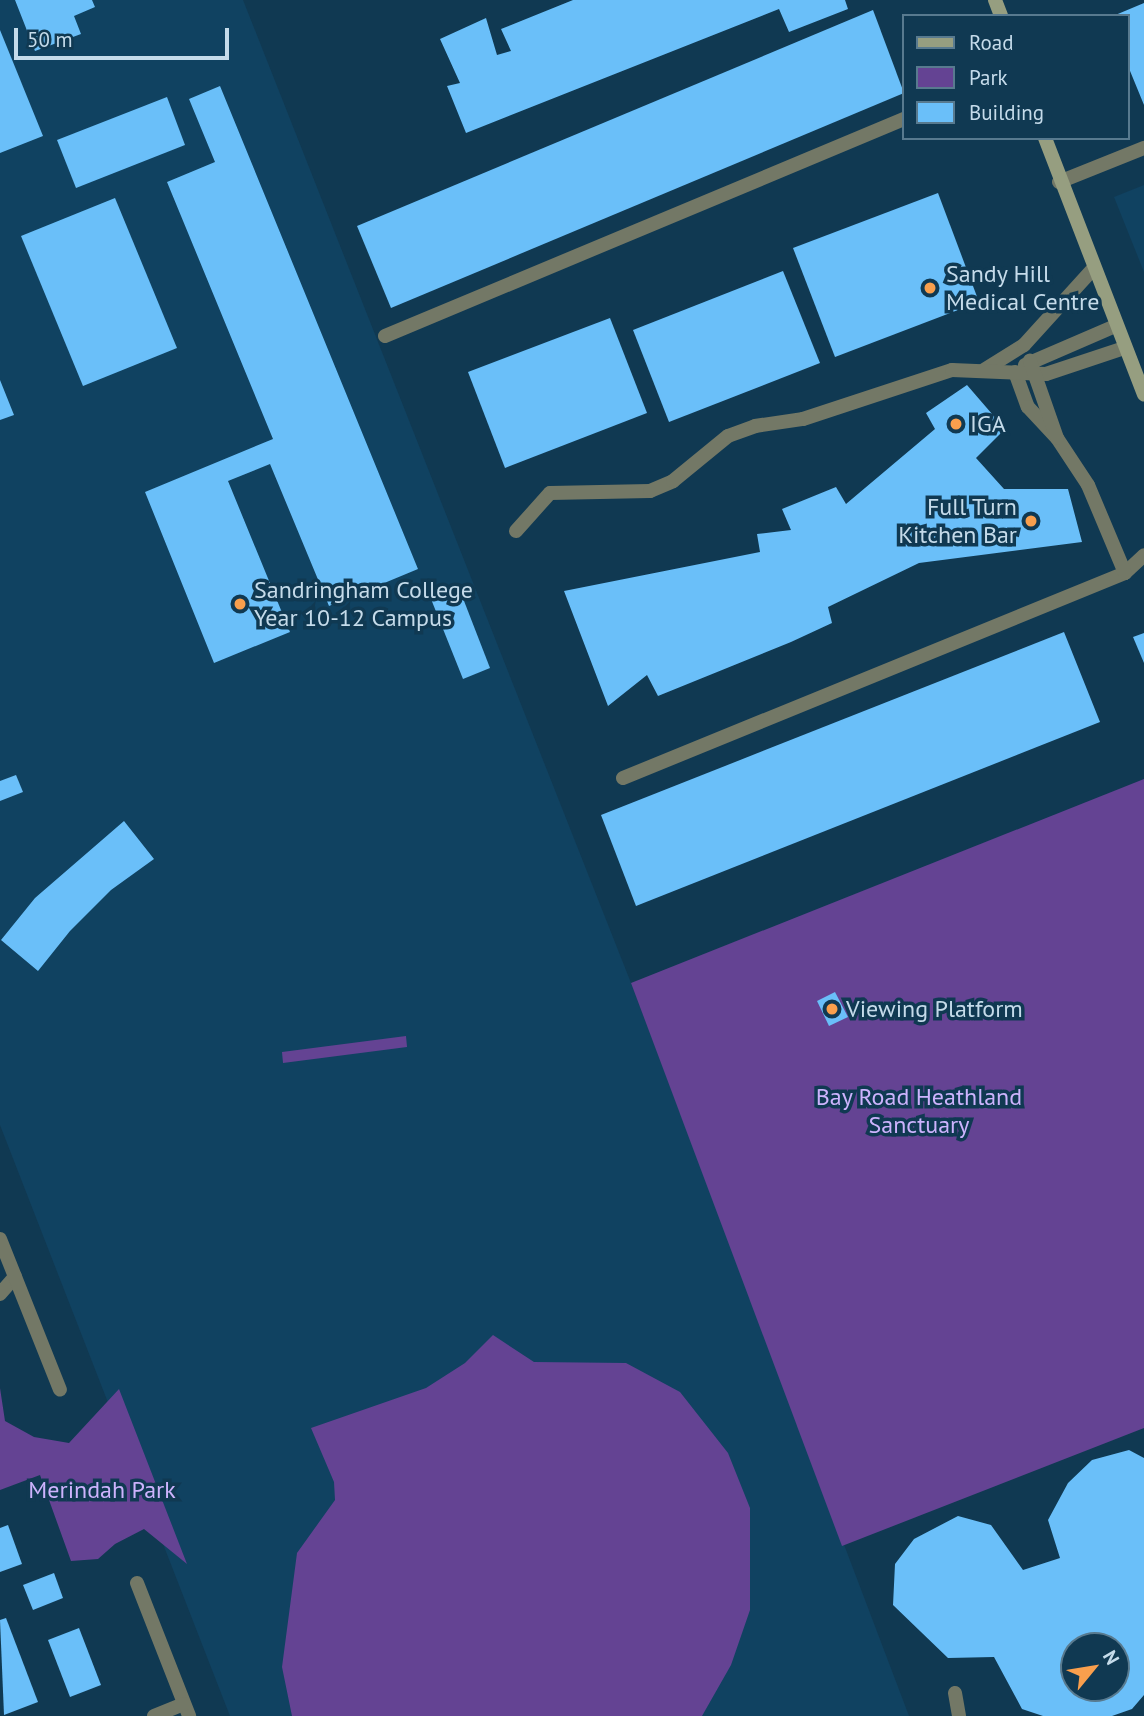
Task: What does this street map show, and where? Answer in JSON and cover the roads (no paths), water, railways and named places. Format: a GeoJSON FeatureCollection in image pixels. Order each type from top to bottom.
{"type":"FeatureCollection","features":[{"type":"Feature","properties":{"kind":"main road"},"geometry":{"type":"LineString","coordinates":[[1046,140],[1059,182],[1144,395]]}},
{"type":"Feature","properties":{"kind":"street"},"geometry":{"type":"LineString","coordinates":[[385,336],[902,120]]}},
{"type":"Feature","properties":{"kind":"street"},"geometry":{"type":"LineString","coordinates":[[1059,182],[1144,148]]}},
{"type":"Feature","properties":{"kind":"street"},"geometry":{"type":"LineString","coordinates":[[983,371],[1024,345],[1093,269]]}},
{"type":"Feature","properties":{"kind":"street"},"geometry":{"type":"LineString","coordinates":[[1033,368],[1115,326]]}},
{"type":"Feature","properties":{"kind":"street"},"geometry":{"type":"LineString","coordinates":[[516,531],[551,493],[650,491],[673,481],[728,436],[755,426],[803,419],[924,376],[952,370],[1015,372],[1033,368],[1066,369],[1124,348]]}},
{"type":"Feature","properties":{"kind":"street"},"geometry":{"type":"LineString","coordinates":[[1033,368],[1058,438]]}},
{"type":"Feature","properties":{"kind":"street"},"geometry":{"type":"LineString","coordinates":[[1015,372],[1028,407],[1058,438],[1088,485],[1125,573]]}},
{"type":"Feature","properties":{"kind":"street"},"geometry":{"type":"LineString","coordinates":[[1125,573],[1144,555]]}},
{"type":"Feature","properties":{"kind":"street"},"geometry":{"type":"LineString","coordinates":[[623,778],[1125,573],[1144,571]]}},
{"type":"Feature","properties":{"kind":"street"},"geometry":{"type":"LineString","coordinates":[[0,1239],[60,1390]]}},
{"type":"Feature","properties":{"kind":"street"},"geometry":{"type":"LineString","coordinates":[[0,1294],[15,1277]]}},
{"type":"Feature","properties":{"kind":"street"},"geometry":{"type":"LineString","coordinates":[[137,1583],[186,1710],[154,1716]]}},
{"type":"Feature","properties":{"kind":"street"},"geometry":{"type":"LineString","coordinates":[[955,1693],[959,1716]]}},
{"type":"Feature","properties":{"kind":"place","name":"Sandy Hill Medical Centre"},"geometry":{"type":"Point","coordinates":[930,288]}},
{"type":"Feature","properties":{"kind":"place","name":"IGA"},"geometry":{"type":"Point","coordinates":[956,424]}},
{"type":"Feature","properties":{"kind":"place","name":"Full Turn Kitchen Bar"},"geometry":{"type":"Point","coordinates":[1031,521]}},
{"type":"Feature","properties":{"kind":"place","name":"Sandringham College Year 10-12 Campus"},"geometry":{"type":"Point","coordinates":[240,604]}},
{"type":"Feature","properties":{"kind":"place","name":"Viewing Platform"},"geometry":{"type":"Point","coordinates":[832,1009]}},
{"type":"Feature","properties":{"kind":"park label","name":"Bay Road Heathland Sanctuary"},"geometry":{"type":"Point","coordinates":[919,1111]}},
{"type":"Feature","properties":{"kind":"park label","name":"Merindah Park"},"geometry":{"type":"Point","coordinates":[102,1490]}}]}
